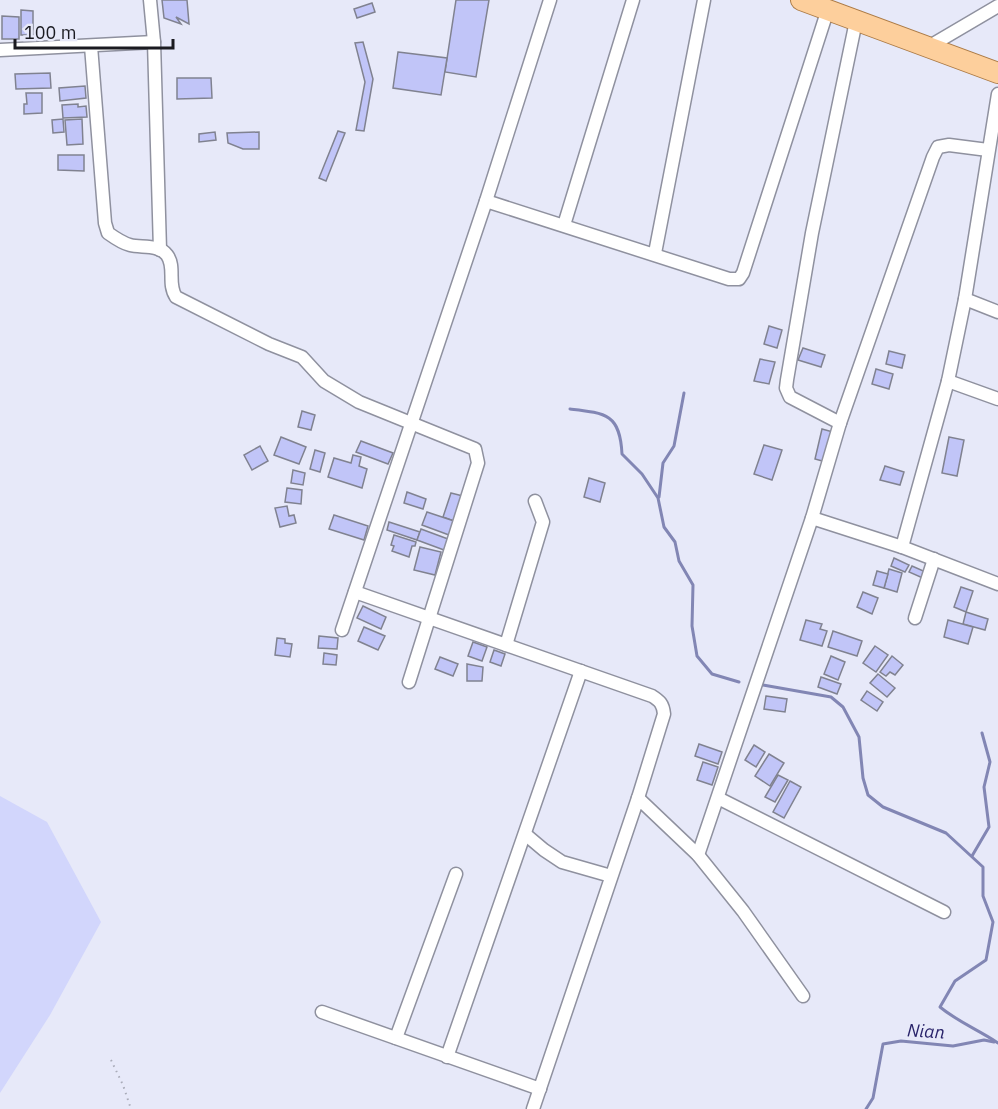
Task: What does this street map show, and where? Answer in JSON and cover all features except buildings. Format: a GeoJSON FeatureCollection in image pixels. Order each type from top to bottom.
{"type":"FeatureCollection","features":[{"type":"Feature","properties":{"kind":"main road"},"geometry":{"type":"LineString","coordinates":[[801,0],[998,72]]}},
{"type":"Feature","properties":{"kind":"street"},"geometry":{"type":"LineString","coordinates":[[150,0],[154,42],[160,250]]}},
{"type":"Feature","properties":{"kind":"street"},"geometry":{"type":"LineString","coordinates":[[342,630],[486,201],[550,0]]}},
{"type":"Feature","properties":{"kind":"street"},"geometry":{"type":"LineString","coordinates":[[564,225],[633,0]]}},
{"type":"Feature","properties":{"kind":"street"},"geometry":{"type":"LineString","coordinates":[[655,253],[704,0]]}},
{"type":"Feature","properties":{"kind":"street"},"geometry":{"type":"LineString","coordinates":[[930,46],[998,6]]}},
{"type":"Feature","properties":{"kind":"street"},"geometry":{"type":"LineString","coordinates":[[486,201],[655,253],[729,279],[739,279],[743,273],[828,9]]}},
{"type":"Feature","properties":{"kind":"street"},"geometry":{"type":"LineString","coordinates":[[840,423],[790,397],[786,388],[812,233],[856,21]]}},
{"type":"Feature","properties":{"kind":"street"},"geometry":{"type":"LineString","coordinates":[[0,50],[154,42]]}},
{"type":"Feature","properties":{"kind":"street"},"geometry":{"type":"LineString","coordinates":[[91,46],[105,223],[108,233],[130,245],[160,250],[167,255],[171,267],[172,291],[176,297],[302,357],[324,381],[359,402],[475,448],[478,463],[409,682]]}},
{"type":"Feature","properties":{"kind":"street"},"geometry":{"type":"LineString","coordinates":[[902,547],[948,381],[965,299],[987,150],[998,94]]}},
{"type":"Feature","properties":{"kind":"street"},"geometry":{"type":"LineString","coordinates":[[698,855],[812,518],[840,423],[933,157],[938,147],[949,145],[987,150]]}},
{"type":"Feature","properties":{"kind":"street"},"geometry":{"type":"LineString","coordinates":[[965,299],[998,312]]}},
{"type":"Feature","properties":{"kind":"street"},"geometry":{"type":"LineString","coordinates":[[948,381],[998,399]]}},
{"type":"Feature","properties":{"kind":"street"},"geometry":{"type":"LineString","coordinates":[[506,645],[543,522],[535,501]]}},
{"type":"Feature","properties":{"kind":"street"},"geometry":{"type":"LineString","coordinates":[[812,518],[902,547],[998,584]]}},
{"type":"Feature","properties":{"kind":"street"},"geometry":{"type":"LineString","coordinates":[[915,618],[934,559]]}},
{"type":"Feature","properties":{"kind":"street"},"geometry":{"type":"LineString","coordinates":[[355,592],[652,696],[663,705],[664,714],[638,798],[532,1109]]}},
{"type":"Feature","properties":{"kind":"street"},"geometry":{"type":"LineString","coordinates":[[447,1057],[581,671]]}},
{"type":"Feature","properties":{"kind":"street"},"geometry":{"type":"LineString","coordinates":[[638,798],[698,855],[743,911],[803,996]]}},
{"type":"Feature","properties":{"kind":"street"},"geometry":{"type":"LineString","coordinates":[[718,798],[944,912]]}},
{"type":"Feature","properties":{"kind":"street"},"geometry":{"type":"LineString","coordinates":[[525,834],[562,862],[611,876]]}},
{"type":"Feature","properties":{"kind":"street"},"geometry":{"type":"LineString","coordinates":[[396,1038],[456,874]]}},
{"type":"Feature","properties":{"kind":"street"},"geometry":{"type":"LineString","coordinates":[[322,1012],[540,1089]]}},
{"type":"Feature","properties":{"kind":"path"},"geometry":{"type":"LineString","coordinates":[[111,1060],[131,1109]]}},
{"type":"Feature","properties":{"kind":"shaded area"},"geometry":{"type":"Polygon","coordinates":[[[0,796],[47,822],[101,922],[50,1015],[0,1093],[0,796]]]}},
{"type":"Feature","properties":{"kind":"waterway"},"geometry":{"type":"LineString","coordinates":[[659,497],[663,463],[674,446],[684,393]]}},
{"type":"Feature","properties":{"kind":"waterway"},"geometry":{"type":"LineString","coordinates":[[570,409],[602,414],[614,423],[621,441],[622,454],[642,474],[658,498],[664,527],[675,542],[679,561],[693,585],[692,626],[697,656],[712,674],[739,682]]}},
{"type":"Feature","properties":{"kind":"waterway"},"geometry":{"type":"LineString","coordinates":[[763,685],[831,697],[843,707],[859,737],[863,778],[868,795],[883,807],[946,833],[983,867],[983,896],[993,922],[986,960],[955,981],[940,1007],[998,1043]]}},
{"type":"Feature","properties":{"kind":"waterway"},"geometry":{"type":"LineString","coordinates":[[972,856],[989,827],[984,787],[990,762],[982,733]]}},
{"type":"Feature","properties":{"kind":"waterway","name":"Nian"},"geometry":{"type":"LineString","coordinates":[[866,1109],[873,1098],[883,1044],[901,1041],[953,1046],[984,1040],[994,1042]]}}]}
